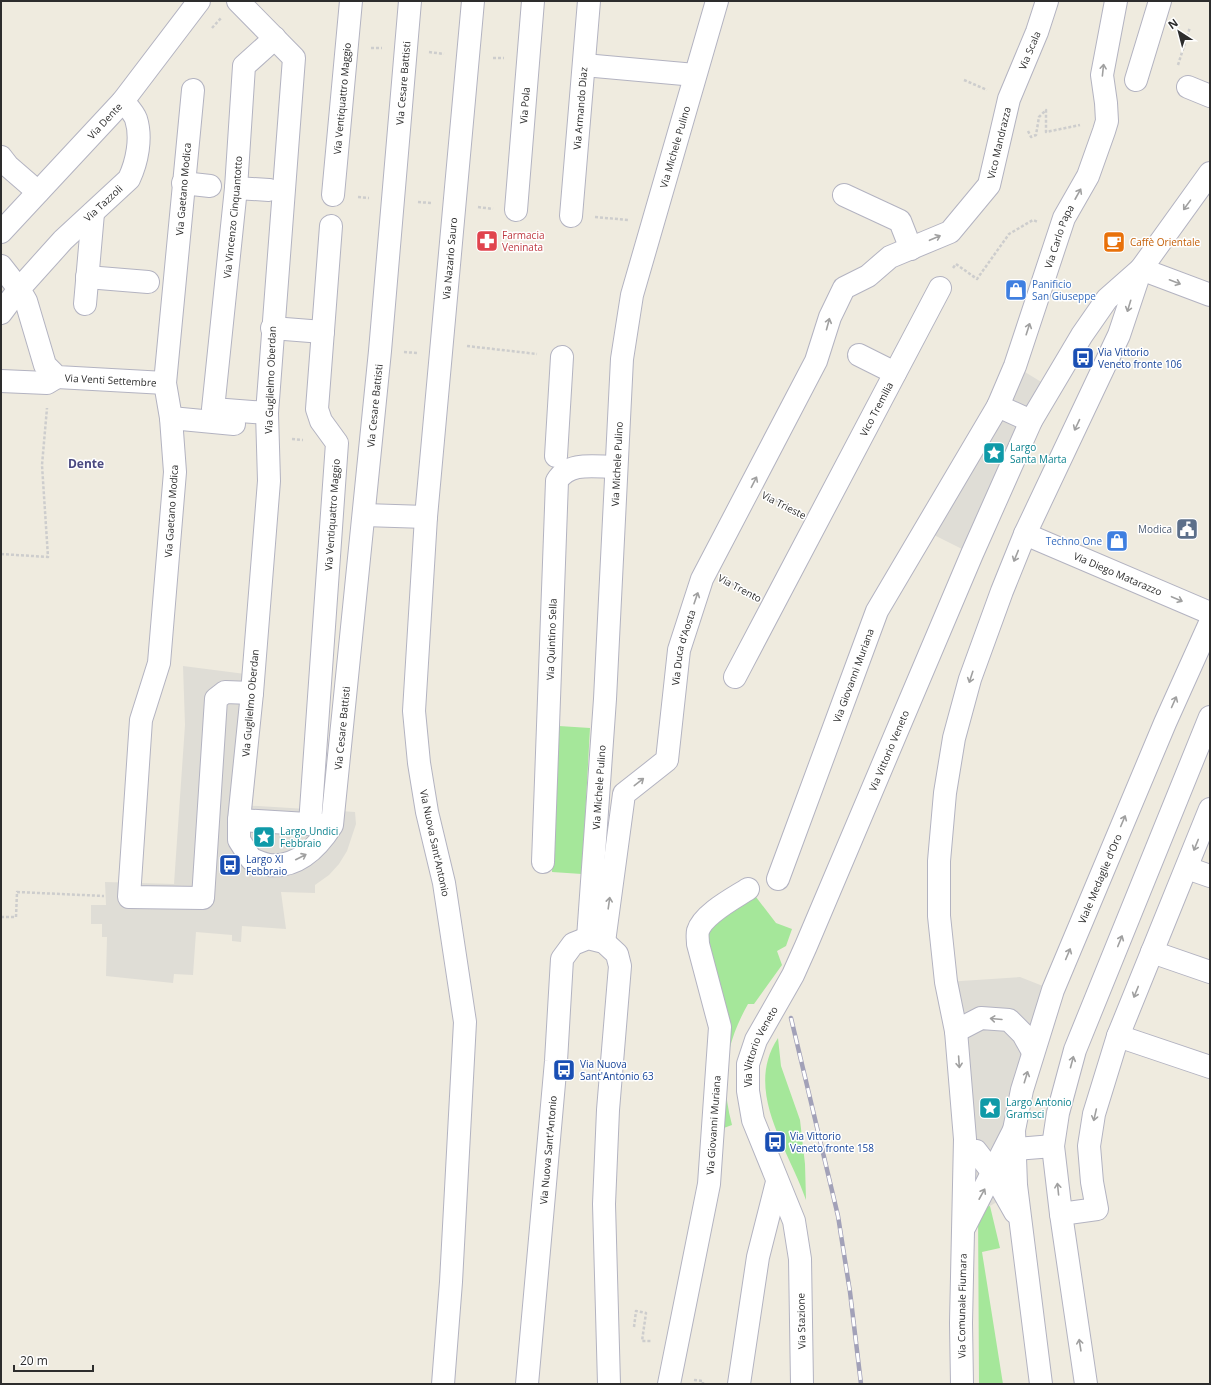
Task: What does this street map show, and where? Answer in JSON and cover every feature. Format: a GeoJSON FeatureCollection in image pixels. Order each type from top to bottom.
{"type":"FeatureCollection","features":[{"type":"Feature","properties":{"kind":"street","name":"Via Dente"},"geometry":{"type":"LineString","coordinates":[[1,232],[123,101],[200,1]]}},
{"type":"Feature","properties":{"kind":"street","name":"Via Guglielmo Oberdan"},"geometry":{"type":"LineString","coordinates":[[238,1],[294,58],[285,192],[272,328],[267,420],[269,481],[252,693],[240,813],[239,840],[251,859],[269,865],[290,863],[310,853],[333,818]]}},
{"type":"Feature","properties":{"kind":"street","name":"Via Ventiquattro Maggio"},"geometry":{"type":"LineString","coordinates":[[333,195],[351,1]]}},
{"type":"Feature","properties":{"kind":"street","name":"Via Cesare Battisti"},"geometry":{"type":"LineString","coordinates":[[333,818],[380,351],[410,1]]}},
{"type":"Feature","properties":{"kind":"street","name":"Via Nazario Sauro"},"geometry":{"type":"LineString","coordinates":[[426,517],[473,1]]}},
{"type":"Feature","properties":{"kind":"street","name":"Via Pola"},"geometry":{"type":"LineString","coordinates":[[516,210],[533,1]]}},
{"type":"Feature","properties":{"kind":"street","name":"Via Armando Diaz"},"geometry":{"type":"LineString","coordinates":[[572,216],[589,1]]}},
{"type":"Feature","properties":{"kind":"street","name":"Via Michele Pulino"},"geometry":{"type":"LineString","coordinates":[[596,940],[615,468],[622,359],[632,295],[717,1]]}},
{"type":"Feature","properties":{"kind":"street","name":"Via Scala"},"geometry":{"type":"LineString","coordinates":[[1009,98],[1037,32],[1047,1]]}},
{"type":"Feature","properties":{"kind":"street","name":"Via Carlo Papa"},"geometry":{"type":"LineString","coordinates":[[952,484],[998,406],[1015,366],[1061,231],[1064,218],[1088,176],[1107,121],[1102,74],[1116,1]]}},
{"type":"Feature","properties":{"kind":"street"},"geometry":{"type":"LineString","coordinates":[[1136,80],[1160,1]]}},
{"type":"Feature","properties":{"kind":"street","name":"Via Vincenzo Cinquantotto"},"geometry":{"type":"LineString","coordinates":[[267,420],[213,409],[236,188],[244,66],[274,38]]}},
{"type":"Feature","properties":{"kind":"street"},"geometry":{"type":"LineString","coordinates":[[584,65],[695,74]]}},
{"type":"Feature","properties":{"kind":"street"},"geometry":{"type":"LineString","coordinates":[[1182,79],[1210,96]]}},
{"type":"Feature","properties":{"kind":"street","name":"Via Gaetano Modica"},"geometry":{"type":"LineString","coordinates":[[193,90],[165,382],[171,418],[175,472],[160,656],[142,720],[129,897],[203,898],[216,699],[225,692],[252,693]]}},
{"type":"Feature","properties":{"kind":"street","name":"Vico Mandrazza"},"geometry":{"type":"LineString","coordinates":[[816,361],[830,317],[844,288],[868,276],[890,257],[950,232],[989,185],[1009,98]]}},
{"type":"Feature","properties":{"kind":"street","name":"Via Tazzoli"},"geometry":{"type":"LineString","coordinates":[[1,313],[19,289],[63,240],[129,179],[135,166],[138,142],[136,119],[123,101]]}},
{"type":"Feature","properties":{"kind":"street"},"geometry":{"type":"LineString","coordinates":[[1,157],[8,166],[38,192]]}},
{"type":"Feature","properties":{"kind":"street","name":"Via Vittorio Veneto"},"geometry":{"type":"LineString","coordinates":[[800,1259],[794,1221],[753,1120],[748,1091],[748,1064],[756,1040],[793,975],[806,946],[969,561],[1031,421],[1082,335],[1108,299],[1140,269],[1210,173]]}},
{"type":"Feature","properties":{"kind":"street"},"geometry":{"type":"LineString","coordinates":[[183,183],[210,186]]}},
{"type":"Feature","properties":{"kind":"street"},"geometry":{"type":"LineString","coordinates":[[236,188],[269,190]]}},
{"type":"Feature","properties":{"kind":"street"},"geometry":{"type":"LineString","coordinates":[[844,195],[900,221],[910,249]]}},
{"type":"Feature","properties":{"kind":"street"},"geometry":{"type":"LineString","coordinates":[[85,304],[93,213]]}},
{"type":"Feature","properties":{"kind":"street","name":"Via Ventiquattro Maggio"},"geometry":{"type":"LineString","coordinates":[[311,817],[337,443],[321,421],[317,409],[331,226]]}},
{"type":"Feature","properties":{"kind":"street","name":"Via Venti Settembre"},"geometry":{"type":"LineString","coordinates":[[1,266],[19,289],[26,301],[52,380],[165,382]]}},
{"type":"Feature","properties":{"kind":"street"},"geometry":{"type":"LineString","coordinates":[[1140,269],[1210,295]]}},
{"type":"Feature","properties":{"kind":"street","name":"Via Vittorio Veneto"},"geometry":{"type":"LineString","coordinates":[[970,1145],[956,1031],[946,982],[939,916],[939,861],[945,793],[954,738],[970,679],[985,636],[1025,534],[1119,335],[1140,269]]}},
{"type":"Feature","properties":{"kind":"street"},"geometry":{"type":"LineString","coordinates":[[87,277],[148,282]]}},
{"type":"Feature","properties":{"kind":"street","name":"Vico Tremilia"},"geometry":{"type":"LineString","coordinates":[[735,677],[940,288]]}},
{"type":"Feature","properties":{"kind":"street"},"geometry":{"type":"LineString","coordinates":[[272,328],[323,332]]}},
{"type":"Feature","properties":{"kind":"street"},"geometry":{"type":"LineString","coordinates":[[859,355],[895,373]]}},
{"type":"Feature","properties":{"kind":"street"},"geometry":{"type":"LineString","coordinates":[[556,456],[562,357]]}},
{"type":"Feature","properties":{"kind":"street","name":"Via Duca d'Aosta"},"geometry":{"type":"LineString","coordinates":[[596,940],[624,794],[667,760],[679,650],[707,571],[816,361]]}},
{"type":"Feature","properties":{"kind":"street"},"geometry":{"type":"LineString","coordinates":[[1,381],[52,380]]}},
{"type":"Feature","properties":{"kind":"street"},"geometry":{"type":"LineString","coordinates":[[998,406],[1031,421]]}},
{"type":"Feature","properties":{"kind":"street"},"geometry":{"type":"LineString","coordinates":[[171,418],[267,420]]}},
{"type":"Feature","properties":{"kind":"street","name":"Via Quintino Sella"},"geometry":{"type":"LineString","coordinates":[[543,862],[557,481],[561,474],[568,469],[615,468]]}},
{"type":"Feature","properties":{"kind":"street","name":"Via Giovanni Muriana"},"geometry":{"type":"LineString","coordinates":[[778,879],[877,611],[952,484]]}},
{"type":"Feature","properties":{"kind":"street"},"geometry":{"type":"LineString","coordinates":[[364,515],[426,517]]}},
{"type":"Feature","properties":{"kind":"street","name":"Via Nuova Sant'Antonio"},"geometry":{"type":"LineString","coordinates":[[426,517],[414,711],[419,764],[427,812],[444,883],[465,1022],[451,1282],[443,1384]]}},
{"type":"Feature","properties":{"kind":"street","name":"Via Diego Matarazzo"},"geometry":{"type":"LineString","coordinates":[[1025,534],[1210,613]]}},
{"type":"Feature","properties":{"kind":"street","name":"Viale Medaglie d'Oro"},"geometry":{"type":"LineString","coordinates":[[1013,1140],[1022,1090],[1053,990],[1164,723],[1210,623]]}},
{"type":"Feature","properties":{"kind":"street"},"geometry":{"type":"LineString","coordinates":[[1086,1384],[1060,1214],[1053,1146],[1058,1112],[1075,1050],[1210,717]]}},
{"type":"Feature","properties":{"kind":"street"},"geometry":{"type":"LineString","coordinates":[[1060,1214],[1097,1209],[1092,1182],[1089,1146],[1094,1114],[1118,1036],[1210,809]]}},
{"type":"Feature","properties":{"kind":"street"},"geometry":{"type":"LineString","coordinates":[[240,813],[333,818]]}},
{"type":"Feature","properties":{"kind":"street"},"geometry":{"type":"LineString","coordinates":[[1186,868],[1210,876]]}},
{"type":"Feature","properties":{"kind":"street","name":"Via Giovanni Muriana"},"geometry":{"type":"LineString","coordinates":[[669,1384],[709,1184],[719,1043],[720,1027],[698,944],[698,931],[704,921],[729,900],[748,890]]}},
{"type":"Feature","properties":{"kind":"street"},"geometry":{"type":"LineString","coordinates":[[596,940],[617,954],[620,966],[608,1110],[604,1204],[609,1384]]}},
{"type":"Feature","properties":{"kind":"street","name":"Via Nuova Sant'Antonio"},"geometry":{"type":"LineString","coordinates":[[527,1384],[556,1061],[562,959],[573,944],[596,940]]}},
{"type":"Feature","properties":{"kind":"street"},"geometry":{"type":"LineString","coordinates":[[1152,952],[1210,972]]}},
{"type":"Feature","properties":{"kind":"street"},"geometry":{"type":"LineString","coordinates":[[956,1031],[981,1018],[1008,1020],[1023,1034],[1033,1052]]}},
{"type":"Feature","properties":{"kind":"street"},"geometry":{"type":"LineString","coordinates":[[1118,1036],[1210,1067]]}},
{"type":"Feature","properties":{"kind":"street"},"geometry":{"type":"LineString","coordinates":[[970,1145],[990,1150],[1013,1140],[1053,1146]]}},
{"type":"Feature","properties":{"kind":"street"},"geometry":{"type":"LineString","coordinates":[[963,1228],[1013,1140]]}},
{"type":"Feature","properties":{"kind":"street"},"geometry":{"type":"LineString","coordinates":[[1013,1140],[1016,1185],[1041,1384]]}},
{"type":"Feature","properties":{"kind":"street"},"geometry":{"type":"LineString","coordinates":[[970,1145],[993,1174],[1021,1222]]}},
{"type":"Feature","properties":{"kind":"street","name":"Via Comunale Fiumara"},"geometry":{"type":"LineString","coordinates":[[962,1384],[961,1323],[963,1228],[970,1145]]}},
{"type":"Feature","properties":{"kind":"street"},"geometry":{"type":"LineString","coordinates":[[739,1384],[758,1257],[777,1182]]}},
{"type":"Feature","properties":{"kind":"street","name":"Via Stazione"},"geometry":{"type":"LineString","coordinates":[[800,1259],[802,1384]]}},
{"type":"Feature","properties":{"kind":"path"},"geometry":{"type":"LineString","coordinates":[[1182,79],[1190,27]]}},
{"type":"Feature","properties":{"kind":"path","name":"Vico Mandrazza"},"geometry":{"type":"LineString","coordinates":[[1009,98],[1022,117],[1031,137],[1036,135],[1039,117],[1046,110],[1046,132],[1107,121]]}},
{"type":"Feature","properties":{"kind":"path"},"geometry":{"type":"LineString","coordinates":[[940,288],[956,264],[977,279],[1009,234],[1033,220],[1061,231]]}},
{"type":"Feature","properties":{"kind":"path"},"geometry":{"type":"LineString","coordinates":[[380,351],[441,349],[562,357]]}},
{"type":"Feature","properties":{"kind":"path"},"geometry":{"type":"LineString","coordinates":[[1,554],[48,557],[42,465],[49,390],[52,380]]}},
{"type":"Feature","properties":{"kind":"path","name":"Via Trieste"},"geometry":{"type":"LineString","coordinates":[[751,488],[817,522]]}},
{"type":"Feature","properties":{"kind":"path","name":"Via Trento"},"geometry":{"type":"LineString","coordinates":[[707,571],[773,605]]}},
{"type":"Feature","properties":{"kind":"path"},"geometry":{"type":"LineString","coordinates":[[1,917],[16,917],[17,892],[106,896]]}},
{"type":"Feature","properties":{"kind":"path"},"geometry":{"type":"LineString","coordinates":[[633,1332],[636,1311],[646,1313],[642,1341],[652,1342],[653,1335]]}},
{"type":"Feature","properties":{"kind":"path"},"geometry":{"type":"LineString","coordinates":[[693,1384],[694,1380],[703,1381],[703,1384]]}},
{"type":"Feature","properties":{"kind":"green space"},"geometry":{"type":"Polygon","coordinates":[[[559,726],[590,728],[582,874],[552,872],[559,726]]]}},
{"type":"Feature","properties":{"kind":"green space"},"geometry":{"type":"Polygon","coordinates":[[[750,895],[756,897],[776,923],[792,929],[786,946],[777,951],[782,965],[754,1004],[748,1004],[734,1034],[727,1063],[726,1078],[728,1109],[732,1125],[721,1129],[704,940],[716,921],[750,895]]]}},
{"type":"Feature","properties":{"kind":"green space"},"geometry":{"type":"Polygon","coordinates":[[[778,1038],[781,1066],[800,1120],[805,1164],[806,1200],[772,1120],[767,1099],[765,1078],[768,1058],[778,1038]]]}},
{"type":"Feature","properties":{"kind":"green space"},"geometry":{"type":"Polygon","coordinates":[[[990,1206],[1000,1248],[982,1252],[1003,1384],[979,1384],[978,1207],[990,1206]]]}},
{"type":"Feature","properties":{"kind":"shaded area","name":"Largo Santa Marta"},"geometry":{"type":"Polygon","coordinates":[[[1015,366],[1051,388],[972,554],[924,530],[1015,366]]]}},
{"type":"Feature","properties":{"kind":"shaded area","name":"Largo Undici Febbraio"},"geometry":{"type":"Polygon","coordinates":[[[183,666],[253,675],[241,805],[355,812],[356,824],[347,851],[339,864],[329,875],[315,885],[315,893],[281,892],[286,929],[242,926],[241,942],[232,941],[232,935],[196,932],[193,975],[174,974],[173,983],[106,976],[107,937],[102,937],[102,924],[91,924],[91,905],[106,905],[105,882],[174,884],[185,725],[183,666]]]}},
{"type":"Feature","properties":{"kind":"shaded area","name":"Largo Antonio Gramsci"},"geometry":{"type":"Polygon","coordinates":[[[1020,977],[1053,990],[1007,1196],[990,1206],[974,1208],[946,982],[1020,977]]]}},
{"type":"Feature","properties":{"kind":"railway"},"geometry":{"type":"LineString","coordinates":[[791,1018],[838,1216],[850,1292],[861,1384]]}},
{"type":"Feature","properties":{"kind":"place","name":"Farmacia Veninata"},"geometry":{"type":"Point","coordinates":[487,241]}},
{"type":"Feature","properties":{"kind":"place","name":"Caffè Orientale"},"geometry":{"type":"Point","coordinates":[1114,242]}},
{"type":"Feature","properties":{"kind":"place","name":"Panificio San Giuseppe"},"geometry":{"type":"Point","coordinates":[1016,290]}},
{"type":"Feature","properties":{"kind":"place","name":"Via Vittorio Veneto fronte 106"},"geometry":{"type":"Point","coordinates":[1083,358]}},
{"type":"Feature","properties":{"kind":"place","name":"Largo Santa Marta"},"geometry":{"type":"Point","coordinates":[994,453]}},
{"type":"Feature","properties":{"kind":"place","name":"Modica"},"geometry":{"type":"Point","coordinates":[1187,529]}},
{"type":"Feature","properties":{"kind":"place","name":"Techno One"},"geometry":{"type":"Point","coordinates":[1117,541]}},
{"type":"Feature","properties":{"kind":"place","name":"Largo Undici Febbraio"},"geometry":{"type":"Point","coordinates":[264,837]}},
{"type":"Feature","properties":{"kind":"place","name":"Largo XI Febbraio"},"geometry":{"type":"Point","coordinates":[230,865]}},
{"type":"Feature","properties":{"kind":"place","name":"Via Nuova Sant'Antonio 63"},"geometry":{"type":"Point","coordinates":[564,1070]}},
{"type":"Feature","properties":{"kind":"place","name":"Largo Antonio Gramsci"},"geometry":{"type":"Point","coordinates":[990,1108]}},
{"type":"Feature","properties":{"kind":"place","name":"Via Vittorio Veneto fronte 158"},"geometry":{"type":"Point","coordinates":[775,1142]}},
{"type":"Feature","properties":{"kind":"district","name":"Dente"},"geometry":{"type":"Point","coordinates":[86,464]}}]}
